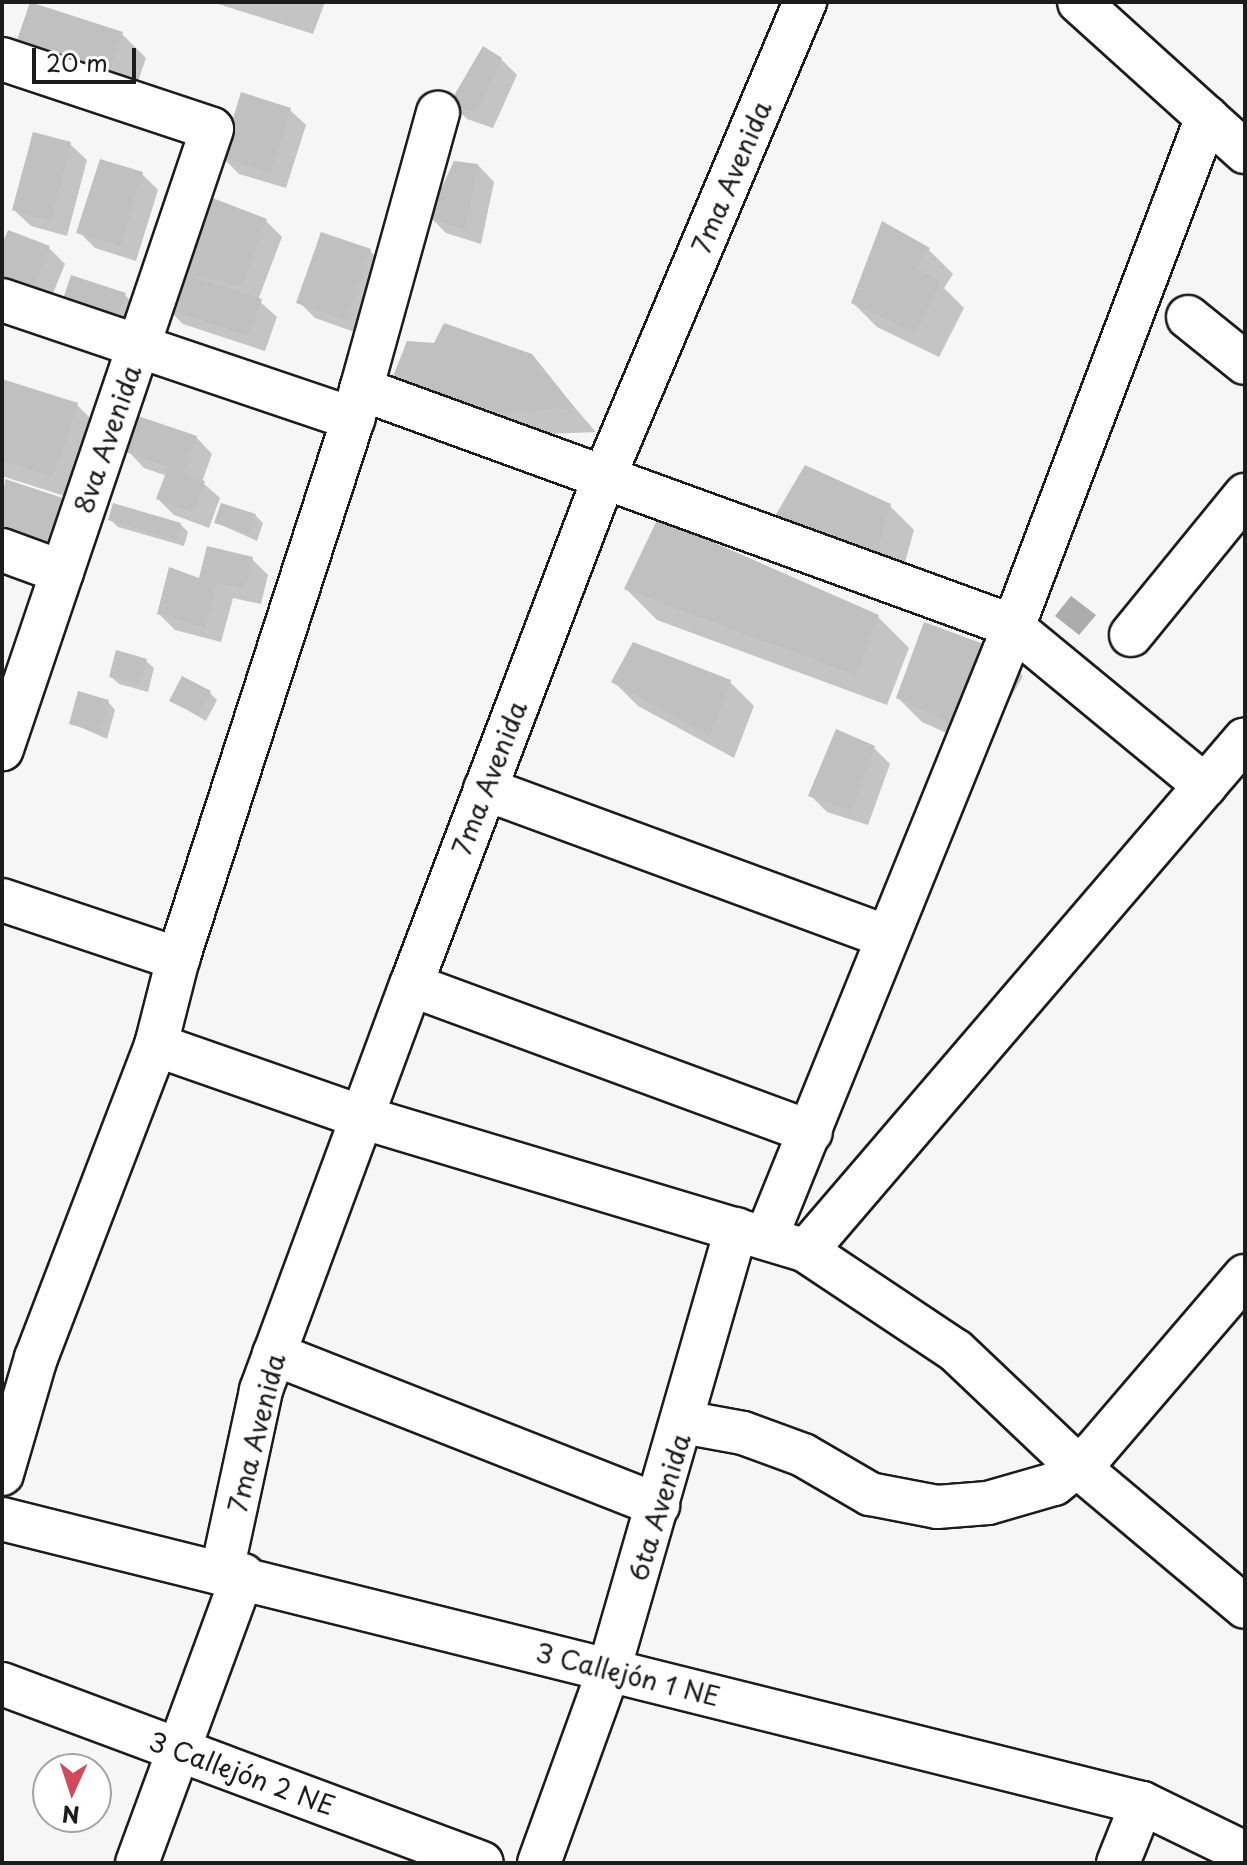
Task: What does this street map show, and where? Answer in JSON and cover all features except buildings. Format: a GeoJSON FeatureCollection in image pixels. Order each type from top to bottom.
{"type":"FeatureCollection","features":[{"type":"Feature","properties":{"kind":"street","name":"7ma Avenida"},"geometry":{"type":"LineString","coordinates":[[137,1863],[179,1749],[233,1573],[261,1390],[605,475],[805,2]]}},
{"type":"Feature","properties":{"kind":"street"},"geometry":{"type":"LineString","coordinates":[[1079,2],[1245,152]]}},
{"type":"Feature","properties":{"kind":"street","name":"8va Avenida"},"geometry":{"type":"LineString","coordinates":[[2,59],[212,129],[2,749]]}},
{"type":"Feature","properties":{"kind":"street"},"geometry":{"type":"LineString","coordinates":[[2,1474],[11,1403],[156,1045],[178,959],[357,404],[438,113]]}},
{"type":"Feature","properties":{"kind":"street"},"geometry":{"type":"LineString","coordinates":[[683,1422],[751,1234],[811,1132],[1207,117]]}},
{"type":"Feature","properties":{"kind":"street"},"geometry":{"type":"LineString","coordinates":[[2,300],[140,343],[605,475],[1010,625],[1205,786]]}},
{"type":"Feature","properties":{"kind":"street"},"geometry":{"type":"LineString","coordinates":[[1188,317],[1245,363]]}},
{"type":"Feature","properties":{"kind":"street"},"geometry":{"type":"LineString","coordinates":[[1131,635],[1245,495]]}},
{"type":"Feature","properties":{"kind":"street"},"geometry":{"type":"LineString","coordinates":[[2,550],[62,572]]}},
{"type":"Feature","properties":{"kind":"street"},"geometry":{"type":"LineString","coordinates":[[806,1251],[1245,739]]}},
{"type":"Feature","properties":{"kind":"street"},"geometry":{"type":"LineString","coordinates":[[485,789],[887,937]]}},
{"type":"Feature","properties":{"kind":"street"},"geometry":{"type":"LineString","coordinates":[[2,900],[178,959]]}},
{"type":"Feature","properties":{"kind":"street"},"geometry":{"type":"LineString","coordinates":[[411,985],[811,1132]]}},
{"type":"Feature","properties":{"kind":"street"},"geometry":{"type":"LineString","coordinates":[[156,1045],[364,1118],[806,1251],[956,1351],[1077,1466],[1245,1607]]}},
{"type":"Feature","properties":{"kind":"street","name":"6ta Avenida"},"geometry":{"type":"LineString","coordinates":[[539,1863],[609,1670],[683,1422],[743,1433],[803,1455],[870,1494],[937,1507],[988,1503],[1054,1484],[1077,1466],[1245,1276]]}},
{"type":"Feature","properties":{"kind":"street"},"geometry":{"type":"LineString","coordinates":[[274,1354],[658,1505]]}},
{"type":"Feature","properties":{"kind":"street","name":"3 Callejón 1 NE"},"geometry":{"type":"LineString","coordinates":[[2,1519],[233,1573],[1142,1803],[1245,1853]]}},
{"type":"Feature","properties":{"kind":"street","name":"3 Callejón 2 NE"},"geometry":{"type":"LineString","coordinates":[[2,1684],[482,1863]]}},
{"type":"Feature","properties":{"kind":"street"},"geometry":{"type":"LineString","coordinates":[[1118,1863],[1142,1803]]}},
{"type":"Feature","properties":{"kind":"shaded area"},"geometry":{"type":"Polygon","coordinates":[[[1071,596],[1096,615],[1079,635],[1055,616],[1071,596]]]}}]}
